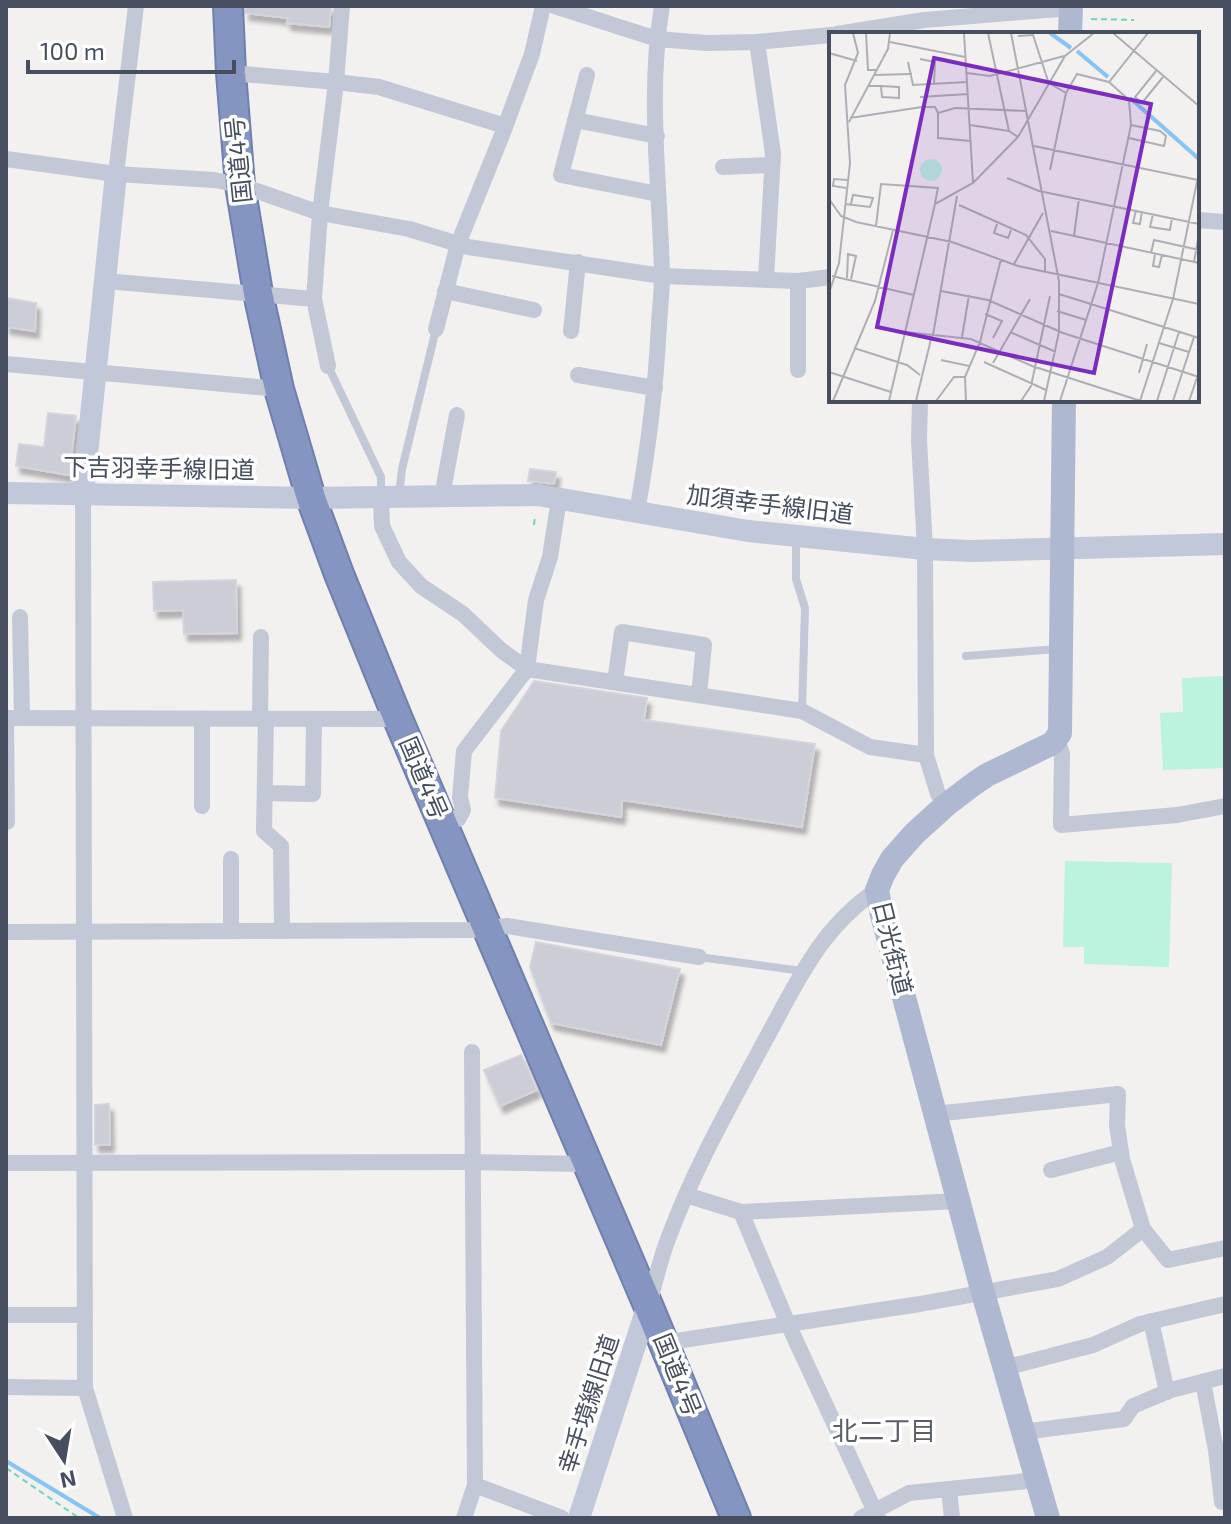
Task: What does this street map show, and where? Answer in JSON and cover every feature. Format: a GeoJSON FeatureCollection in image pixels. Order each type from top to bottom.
{"type":"FeatureCollection","features":[{"type":"Feature","properties":{"kind":"highway","name":"国道4号"},"geometry":{"type":"LineString","coordinates":[[228,6],[240,185],[258,293],[279,389],[311,498],[398,719],[736,1518]]}},
{"type":"Feature","properties":{"kind":"main road"},"geometry":{"type":"LineString","coordinates":[[1071,32],[1078,11]]}},
{"type":"Feature","properties":{"kind":"main road"},"geometry":{"type":"LineString","coordinates":[[1057,739],[1060,733],[1062,649],[1064,402]]}},
{"type":"Feature","properties":{"kind":"main road","name":"日光街道"},"geometry":{"type":"LineString","coordinates":[[1048,1518],[983,1293],[877,890],[892,859],[946,805],[987,775],[1057,739]]}},
{"type":"Feature","properties":{"kind":"street"},"geometry":{"type":"LineString","coordinates":[[125,1518],[85,1388],[83,493],[136,6]]}},
{"type":"Feature","properties":{"kind":"street"},"geometry":{"type":"LineString","coordinates":[[328,366],[314,299],[342,6]]}},
{"type":"Feature","properties":{"kind":"street"},"geometry":{"type":"LineString","coordinates":[[436,329],[458,244],[532,54],[543,6]]}},
{"type":"Feature","properties":{"kind":"street"},"geometry":{"type":"LineString","coordinates":[[554,6],[657,39],[707,43],[757,42],[829,35]]}},
{"type":"Feature","properties":{"kind":"street"},"geometry":{"type":"LineString","coordinates":[[637,512],[655,388],[662,276],[657,39],[662,6]]}},
{"type":"Feature","properties":{"kind":"street"},"geometry":{"type":"LineString","coordinates":[[847,32],[921,21],[1078,11]]}},
{"type":"Feature","properties":{"kind":"street"},"geometry":{"type":"LineString","coordinates":[[757,42],[773,154],[766,279]]}},
{"type":"Feature","properties":{"kind":"street"},"geometry":{"type":"LineString","coordinates":[[231,73],[379,87],[505,126]]}},
{"type":"Feature","properties":{"kind":"street"},"geometry":{"type":"LineString","coordinates":[[587,75],[561,175],[658,194]]}},
{"type":"Feature","properties":{"kind":"street"},"geometry":{"type":"LineString","coordinates":[[575,120],[657,136]]}},
{"type":"Feature","properties":{"kind":"street"},"geometry":{"type":"LineString","coordinates":[[6,159],[116,174],[214,180],[240,185],[320,213],[409,229],[468,247],[662,276],[798,281],[829,277]]}},
{"type":"Feature","properties":{"kind":"street"},"geometry":{"type":"LineString","coordinates":[[723,167],[772,165]]}},
{"type":"Feature","properties":{"kind":"street"},"geometry":{"type":"LineString","coordinates":[[1199,220],[1225,222]]}},
{"type":"Feature","properties":{"kind":"street"},"geometry":{"type":"LineString","coordinates":[[571,331],[578,262]]}},
{"type":"Feature","properties":{"kind":"street"},"geometry":{"type":"LineString","coordinates":[[105,281],[314,299]]}},
{"type":"Feature","properties":{"kind":"street"},"geometry":{"type":"LineString","coordinates":[[798,281],[798,370]]}},
{"type":"Feature","properties":{"kind":"street"},"geometry":{"type":"LineString","coordinates":[[445,291],[534,310]]}},
{"type":"Feature","properties":{"kind":"street"},"geometry":{"type":"LineString","coordinates":[[6,364],[279,389]]}},
{"type":"Feature","properties":{"kind":"street"},"geometry":{"type":"LineString","coordinates":[[578,375],[655,388]]}},
{"type":"Feature","properties":{"kind":"street"},"geometry":{"type":"LineString","coordinates":[[920,402],[925,549],[926,755],[938,794],[946,805]]}},
{"type":"Feature","properties":{"kind":"street"},"geometry":{"type":"LineString","coordinates":[[442,496],[457,415]]}},
{"type":"Feature","properties":{"kind":"street","name":"下吉羽幸手線旧道"},"geometry":{"type":"LineString","coordinates":[[6,493],[311,498]]}},
{"type":"Feature","properties":{"kind":"street","name":"加須幸手線旧道"},"geometry":{"type":"LineString","coordinates":[[311,498],[538,495],[748,531],[925,549],[972,551],[1225,544]]}},
{"type":"Feature","properties":{"kind":"street"},"geometry":{"type":"LineString","coordinates":[[390,497],[382,526],[399,562],[421,586],[463,614],[501,650],[527,669],[802,711],[870,747],[926,755]]}},
{"type":"Feature","properties":{"kind":"street"},"geometry":{"type":"LineString","coordinates":[[443,824],[458,819],[463,810],[460,797],[464,751],[527,669],[536,600],[550,557],[559,499]]}},
{"type":"Feature","properties":{"kind":"street"},"geometry":{"type":"LineString","coordinates":[[7,822],[11,719],[20,617]]}},
{"type":"Feature","properties":{"kind":"street"},"geometry":{"type":"LineString","coordinates":[[615,682],[622,632],[704,645],[699,695]]}},
{"type":"Feature","properties":{"kind":"street"},"geometry":{"type":"LineString","coordinates":[[261,637],[264,831],[281,846],[282,931]]}},
{"type":"Feature","properties":{"kind":"street"},"geometry":{"type":"LineString","coordinates":[[11,719],[398,719]]}},
{"type":"Feature","properties":{"kind":"street"},"geometry":{"type":"LineString","coordinates":[[202,719],[202,806]]}},
{"type":"Feature","properties":{"kind":"street"},"geometry":{"type":"LineString","coordinates":[[265,793],[313,794],[314,719]]}},
{"type":"Feature","properties":{"kind":"street"},"geometry":{"type":"LineString","coordinates":[[1057,739],[1062,754],[1061,825],[1177,815],[1225,806]]}},
{"type":"Feature","properties":{"kind":"street"},"geometry":{"type":"LineString","coordinates":[[231,859],[231,931]]}},
{"type":"Feature","properties":{"kind":"street"},"geometry":{"type":"LineString","coordinates":[[648,1305],[667,1242],[686,1195],[737,1091],[802,971],[842,917],[877,890]]}},
{"type":"Feature","properties":{"kind":"street"},"geometry":{"type":"LineString","coordinates":[[6,932],[470,930],[507,926],[699,957]]}},
{"type":"Feature","properties":{"kind":"street"},"geometry":{"type":"LineString","coordinates":[[464,1518],[475,1485],[472,1052]]}},
{"type":"Feature","properties":{"kind":"street"},"geometry":{"type":"LineString","coordinates":[[935,1114],[1118,1094],[1117,1125],[1121,1152],[1143,1229],[1168,1260],[1225,1248]]}},
{"type":"Feature","properties":{"kind":"street"},"geometry":{"type":"LineString","coordinates":[[1051,1170],[1121,1152]]}},
{"type":"Feature","properties":{"kind":"street"},"geometry":{"type":"LineString","coordinates":[[6,1163],[588,1164]]}},
{"type":"Feature","properties":{"kind":"street"},"geometry":{"type":"LineString","coordinates":[[686,1195],[741,1212],[958,1201]]}},
{"type":"Feature","properties":{"kind":"street"},"geometry":{"type":"LineString","coordinates":[[741,1212],[871,1516],[909,1493],[1037,1480]]}},
{"type":"Feature","properties":{"kind":"street"},"geometry":{"type":"LineString","coordinates":[[663,1343],[1058,1279],[1107,1257],[1143,1229]]}},
{"type":"Feature","properties":{"kind":"street"},"geometry":{"type":"LineString","coordinates":[[1004,1368],[1093,1345],[1140,1324],[1225,1304]]}},
{"type":"Feature","properties":{"kind":"street","name":"幸手境線旧道"},"geometry":{"type":"LineString","coordinates":[[577,1517],[648,1305]]}},
{"type":"Feature","properties":{"kind":"street"},"geometry":{"type":"LineString","coordinates":[[6,1315],[85,1315]]}},
{"type":"Feature","properties":{"kind":"street"},"geometry":{"type":"LineString","coordinates":[[1151,1321],[1167,1392]]}},
{"type":"Feature","properties":{"kind":"street"},"geometry":{"type":"LineString","coordinates":[[1023,1432],[1124,1419],[1133,1406],[1167,1392],[1225,1376]]}},
{"type":"Feature","properties":{"kind":"street"},"geometry":{"type":"LineString","coordinates":[[1203,1382],[1223,1507]]}},
{"type":"Feature","properties":{"kind":"street"},"geometry":{"type":"LineString","coordinates":[[6,1387],[85,1388]]}},
{"type":"Feature","properties":{"kind":"street"},"geometry":{"type":"LineString","coordinates":[[475,1485],[577,1517]]}},
{"type":"Feature","properties":{"kind":"street"},"geometry":{"type":"LineString","coordinates":[[949,1489],[952,1518]]}},
{"type":"Feature","properties":{"kind":"lane"},"geometry":{"type":"LineString","coordinates":[[390,497],[402,469],[436,329]]}},
{"type":"Feature","properties":{"kind":"lane"},"geometry":{"type":"LineString","coordinates":[[328,366],[390,497]]}},
{"type":"Feature","properties":{"kind":"lane"},"geometry":{"type":"LineString","coordinates":[[796,536],[796,579],[805,608],[802,711]]}},
{"type":"Feature","properties":{"kind":"lane"},"geometry":{"type":"LineString","coordinates":[[966,656],[1062,649]]}},
{"type":"Feature","properties":{"kind":"lane"},"geometry":{"type":"LineString","coordinates":[[699,957],[802,971]]}},
{"type":"Feature","properties":{"kind":"path"},"geometry":{"type":"LineString","coordinates":[[1078,11],[1134,20]]}},
{"type":"Feature","properties":{"kind":"path"},"geometry":{"type":"LineString","coordinates":[[6,1468],[79,1518]]}},
{"type":"Feature","properties":{"kind":"green space"},"geometry":{"type":"Polygon","coordinates":[[[1225,676],[1225,768],[1163,770],[1160,713],[1183,712],[1182,678],[1225,676]]]}},
{"type":"Feature","properties":{"kind":"green space"},"geometry":{"type":"Polygon","coordinates":[[[1065,861],[1172,863],[1169,967],[1084,964],[1084,947],[1063,947],[1065,861]]]}},
{"type":"Feature","properties":{"kind":"building"},"geometry":{"type":"Polygon","coordinates":[[[246,6],[331,6],[329,27],[287,23],[288,18],[245,13],[246,6]]]}},
{"type":"Feature","properties":{"kind":"building"},"geometry":{"type":"Polygon","coordinates":[[[6,298],[36,303],[35,331],[6,327],[6,298]]]}},
{"type":"Feature","properties":{"kind":"building"},"geometry":{"type":"Polygon","coordinates":[[[48,413],[76,416],[69,475],[16,466],[19,444],[44,447],[48,413]]]}},
{"type":"Feature","properties":{"kind":"building"},"geometry":{"type":"Polygon","coordinates":[[[530,469],[556,472],[554,484],[528,481],[530,469]]]}},
{"type":"Feature","properties":{"kind":"building"},"geometry":{"type":"Polygon","coordinates":[[[236,580],[237,633],[184,634],[183,610],[154,611],[153,582],[236,580]]]}},
{"type":"Feature","properties":{"kind":"building"},"geometry":{"type":"Polygon","coordinates":[[[534,681],[647,698],[644,720],[815,744],[802,827],[622,800],[621,817],[495,798],[501,731],[534,681]]]}},
{"type":"Feature","properties":{"kind":"building"},"geometry":{"type":"Polygon","coordinates":[[[536,942],[680,969],[661,1045],[551,1023],[530,967],[536,942]]]}},
{"type":"Feature","properties":{"kind":"building"},"geometry":{"type":"Polygon","coordinates":[[[521,1055],[537,1090],[500,1106],[484,1070],[521,1055]]]}},
{"type":"Feature","properties":{"kind":"building"},"geometry":{"type":"Polygon","coordinates":[[[109,1104],[110,1145],[95,1145],[95,1105],[109,1104]]]}},
{"type":"Feature","properties":{"kind":"waterway"},"geometry":{"type":"LineString","coordinates":[[6,1461],[100,1518]]}},
{"type":"Feature","properties":{"kind":"district","name":"北二丁目"},"geometry":{"type":"Point","coordinates":[884,1431]}}]}
